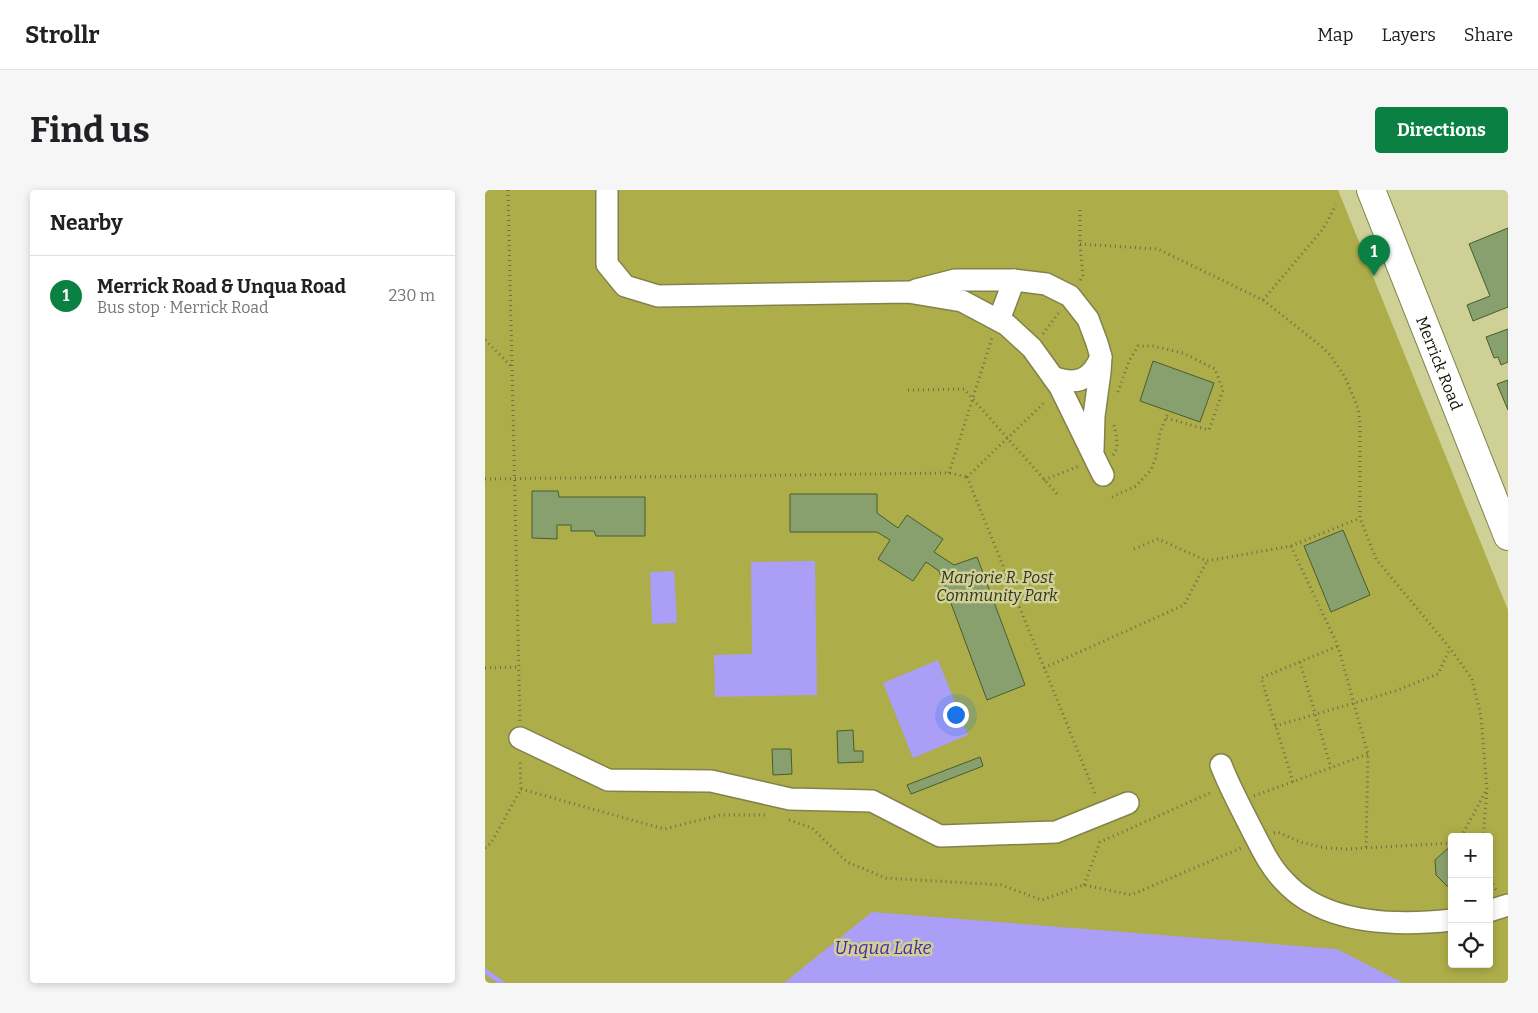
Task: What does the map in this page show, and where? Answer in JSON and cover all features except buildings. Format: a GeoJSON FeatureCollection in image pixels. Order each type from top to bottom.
{"type":"FeatureCollection","features":[{"type":"Feature","properties":{"kind":"main road","name":"Merrick Road"},"geometry":{"type":"LineString","coordinates":[[1371,190],[1508,536]]}},
{"type":"Feature","properties":{"kind":"lane"},"geometry":{"type":"LineString","coordinates":[[607,190],[607,264],[625,286],[658,296],[908,292],[962,301],[999,320],[1032,348],[1057,382],[1103,475]]}},
{"type":"Feature","properties":{"kind":"lane"},"geometry":{"type":"LineString","coordinates":[[908,292],[955,280],[1014,280],[1046,284],[1070,296],[1088,319],[1101,356],[1101,372],[1094,416],[1093,454]]}},
{"type":"Feature","properties":{"kind":"lane"},"geometry":{"type":"LineString","coordinates":[[999,320],[1014,280]]}},
{"type":"Feature","properties":{"kind":"lane"},"geometry":{"type":"LineString","coordinates":[[1057,382],[1083,379],[1093,371],[1101,356]]}},
{"type":"Feature","properties":{"kind":"lane"},"geometry":{"type":"LineString","coordinates":[[520,738],[608,780],[711,781],[790,799],[871,801],[940,836],[1056,832],[1127,803]]}},
{"type":"Feature","properties":{"kind":"lane"},"geometry":{"type":"LineString","coordinates":[[1221,765],[1237,802],[1273,868],[1284,882],[1304,898],[1322,908],[1339,914],[1392,921],[1448,920]]}},
{"type":"Feature","properties":{"kind":"lane"},"geometry":{"type":"LineString","coordinates":[[1493,910],[1508,905]]}},
{"type":"Feature","properties":{"kind":"path"},"geometry":{"type":"LineString","coordinates":[[485,848],[491,843],[521,789],[508,190]]}},
{"type":"Feature","properties":{"kind":"path"},"geometry":{"type":"LineString","coordinates":[[1263,300],[1323,229],[1336,205]]}},
{"type":"Feature","properties":{"kind":"path"},"geometry":{"type":"LineString","coordinates":[[1080,244],[1158,249],[1263,300],[1331,356],[1345,377],[1358,408],[1360,423],[1360,518],[1376,560],[1450,648],[1472,679],[1481,716],[1487,790],[1483,833]]}},
{"type":"Feature","properties":{"kind":"path"},"geometry":{"type":"LineString","coordinates":[[949,473],[999,320]]}},
{"type":"Feature","properties":{"kind":"path"},"geometry":{"type":"LineString","coordinates":[[485,340],[512,368]]}},
{"type":"Feature","properties":{"kind":"path"},"geometry":{"type":"LineString","coordinates":[[1138,346],[1153,346],[1183,353],[1215,369],[1223,390],[1209,430],[1166,418]]}},
{"type":"Feature","properties":{"kind":"path"},"geometry":{"type":"LineString","coordinates":[[967,477],[1008,439],[1057,382]]}},
{"type":"Feature","properties":{"kind":"path"},"geometry":{"type":"LineString","coordinates":[[908,390],[964,390],[1057,494]]}},
{"type":"Feature","properties":{"kind":"path"},"geometry":{"type":"LineString","coordinates":[[1113,497],[1136,486],[1151,470],[1156,457],[1160,432],[1169,411]]}},
{"type":"Feature","properties":{"kind":"path"},"geometry":{"type":"LineString","coordinates":[[485,479],[949,473],[967,477]]}},
{"type":"Feature","properties":{"kind":"path"},"geometry":{"type":"LineString","coordinates":[[967,477],[1103,813]]}},
{"type":"Feature","properties":{"kind":"path"},"geometry":{"type":"LineString","coordinates":[[1134,549],[1158,539],[1207,561],[1291,546],[1360,518]]}},
{"type":"Feature","properties":{"kind":"path"},"geometry":{"type":"LineString","coordinates":[[1291,546],[1338,646],[1368,754],[1366,848]]}},
{"type":"Feature","properties":{"kind":"path"},"geometry":{"type":"LineString","coordinates":[[1044,668],[1184,605],[1207,561]]}},
{"type":"Feature","properties":{"kind":"path"},"geometry":{"type":"LineString","coordinates":[[1293,782],[1261,678],[1338,646]]}},
{"type":"Feature","properties":{"kind":"path"},"geometry":{"type":"LineString","coordinates":[[1275,726],[1395,691],[1438,674],[1450,648]]}},
{"type":"Feature","properties":{"kind":"path"},"geometry":{"type":"LineString","coordinates":[[1300,662],[1331,768]]}},
{"type":"Feature","properties":{"kind":"path"},"geometry":{"type":"LineString","coordinates":[[485,668],[518,667]]}},
{"type":"Feature","properties":{"kind":"path"},"geometry":{"type":"LineString","coordinates":[[1237,802],[1368,754]]}},
{"type":"Feature","properties":{"kind":"path"},"geometry":{"type":"LineString","coordinates":[[521,789],[664,829],[720,815],[776,815]]}},
{"type":"Feature","properties":{"kind":"path"},"geometry":{"type":"LineString","coordinates":[[1084,886],[1099,842],[1216,790]]}},
{"type":"Feature","properties":{"kind":"path"},"geometry":{"type":"LineString","coordinates":[[1463,833],[1487,790]]}},
{"type":"Feature","properties":{"kind":"path"},"geometry":{"type":"LineString","coordinates":[[785,818],[812,828],[847,862],[886,878],[1001,885],[1042,900],[1084,886],[1131,895],[1278,832],[1300,842],[1325,848],[1346,849],[1448,843]]}},
{"type":"Feature","properties":{"kind":"green space","name":"Marjorie R. Post Community Park"},"geometry":{"type":"Polygon","coordinates":[[[485,190],[1338,190],[1508,610],[1508,983],[485,983],[485,190]]]}},
{"type":"Feature","properties":{"kind":"water"},"geometry":{"type":"Polygon","coordinates":[[[815,561],[817,695],[715,697],[714,655],[752,654],[751,562],[815,561]]]}},
{"type":"Feature","properties":{"kind":"water"},"geometry":{"type":"Polygon","coordinates":[[[674,571],[677,623],[652,624],[650,572],[674,571]]]}},
{"type":"Feature","properties":{"kind":"water"},"geometry":{"type":"Polygon","coordinates":[[[938,660],[968,735],[913,758],[883,683],[938,660]]]}},
{"type":"Feature","properties":{"kind":"water","name":"Unqua Lake"},"geometry":{"type":"Polygon","coordinates":[[[872,912],[1337,949],[1403,983],[784,983],[872,912]]]}},
{"type":"Feature","properties":{"kind":"waterway"},"geometry":{"type":"LineString","coordinates":[[485,971],[502,983]]}},
{"type":"Feature","properties":{"kind":"place","name":"Merrick Road & Unqua Road"},"geometry":{"type":"Point","coordinates":[1374,276]}}]}
